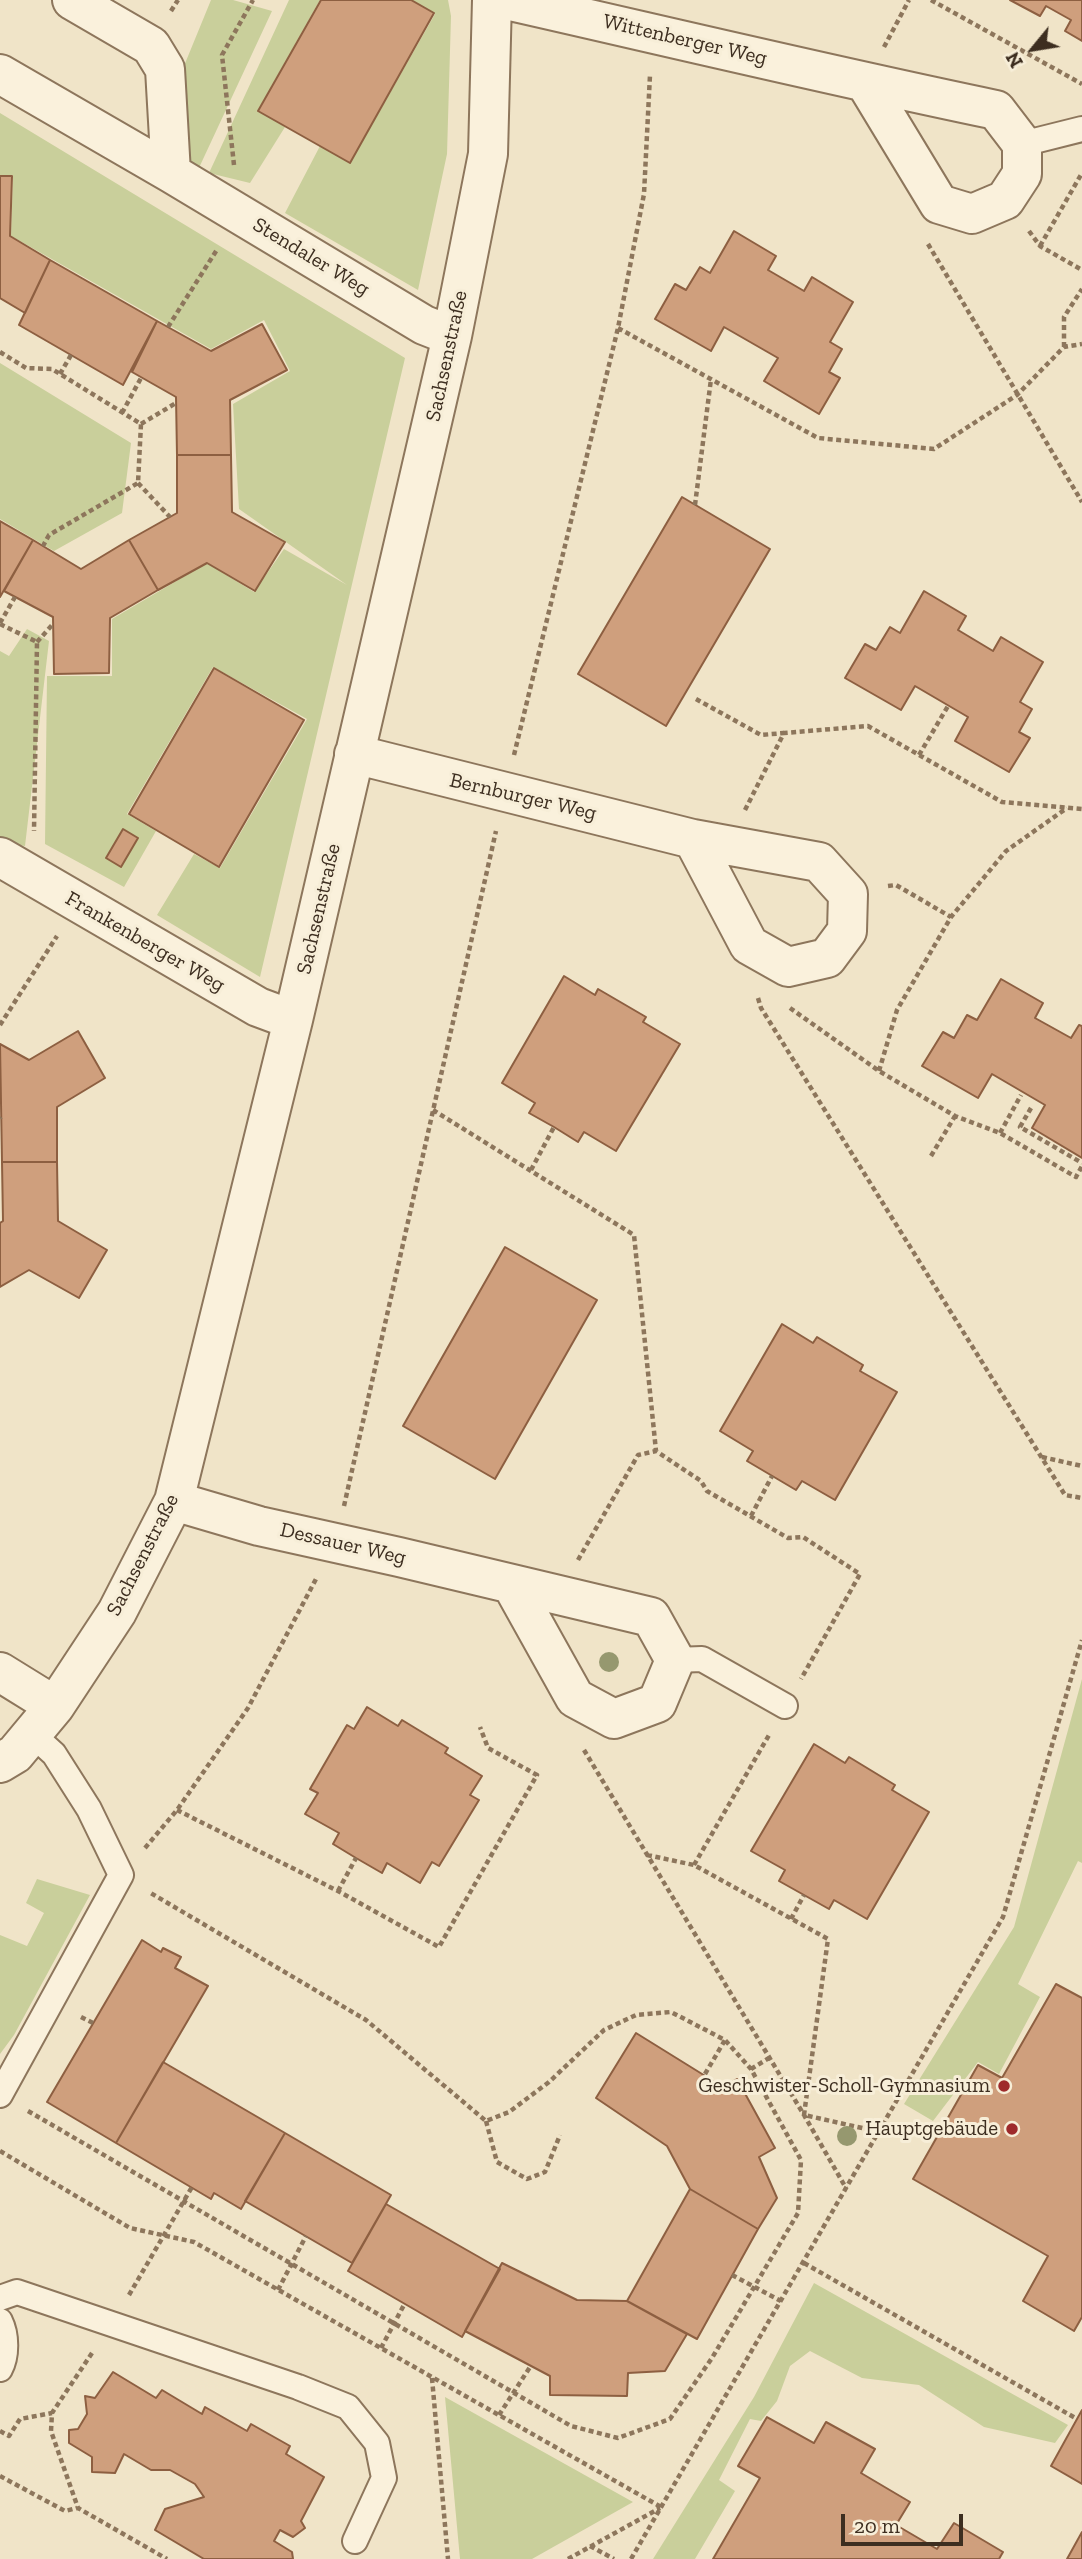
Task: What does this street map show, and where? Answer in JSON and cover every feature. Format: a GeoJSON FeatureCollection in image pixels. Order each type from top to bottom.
{"type":"FeatureCollection","features":[{"type":"Feature","properties":{"kind":"street"},"geometry":{"type":"LineString","coordinates":[[72,0],[150,46],[165,69],[171,173]]}},
{"type":"Feature","properties":{"kind":"street","name":"Sachsenstraße"},"geometry":{"type":"LineString","coordinates":[[0,1763],[15,1754],[44,1720],[117,1612],[174,1501],[293,1020],[452,336],[488,154],[492,0]]}},
{"type":"Feature","properties":{"kind":"street","name":"Wittenberger Weg"},"geometry":{"type":"LineString","coordinates":[[506,0],[996,110],[1022,144]]}},
{"type":"Feature","properties":{"kind":"street","name":"Stendaler Weg"},"geometry":{"type":"LineString","coordinates":[[0,74],[424,325],[452,336]]}},
{"type":"Feature","properties":{"kind":"street"},"geometry":{"type":"LineString","coordinates":[[864,82],[939,204],[972,214],[1005,200],[1022,174],[1022,144]]}},
{"type":"Feature","properties":{"kind":"street","name":"Bernburger Weg"},"geometry":{"type":"LineString","coordinates":[[354,754],[710,842],[819,862],[848,894]]}},
{"type":"Feature","properties":{"kind":"street"},"geometry":{"type":"LineString","coordinates":[[710,842],[749,945],[788,967],[827,958],[847,931],[848,894]]}},
{"type":"Feature","properties":{"kind":"street","name":"Frankenberger Weg"},"geometry":{"type":"LineString","coordinates":[[0,857],[258,1007],[293,1020]]}},
{"type":"Feature","properties":{"kind":"street","name":"Dessauer Weg"},"geometry":{"type":"LineString","coordinates":[[174,1501],[258,1526],[559,1594],[650,1618],[675,1660]]}},
{"type":"Feature","properties":{"kind":"street"},"geometry":{"type":"LineString","coordinates":[[512,1585],[576,1698],[614,1719],[657,1703],[675,1660]]}},
{"type":"Feature","properties":{"kind":"street"},"geometry":{"type":"LineString","coordinates":[[0,1672],[44,1720]]}},
{"type":"Feature","properties":{"kind":"lane"},"geometry":{"type":"LineString","coordinates":[[1022,144],[1082,128]]}},
{"type":"Feature","properties":{"kind":"lane"},"geometry":{"type":"LineString","coordinates":[[675,1660],[702,1659],[785,1706]]}},
{"type":"Feature","properties":{"kind":"lane"},"geometry":{"type":"LineString","coordinates":[[0,2095],[121,1875],[89,1808],[54,1754],[44,1720]]}},
{"type":"Feature","properties":{"kind":"lane"},"geometry":{"type":"LineString","coordinates":[[0,2298],[17,2292],[298,2387],[348,2407],[377,2443],[384,2478],[355,2541]]}},
{"type":"Feature","properties":{"kind":"lane"},"geometry":{"type":"LineString","coordinates":[[0,2321],[5,2332],[3,2365],[0,2370]]}},
{"type":"Feature","properties":{"kind":"path"},"geometry":{"type":"LineString","coordinates":[[168,327],[239,214],[222,55],[253,0]]}},
{"type":"Feature","properties":{"kind":"path"},"geometry":{"type":"LineString","coordinates":[[864,82],[909,0]]}},
{"type":"Feature","properties":{"kind":"path"},"geometry":{"type":"LineString","coordinates":[[931,0],[1082,84]]}},
{"type":"Feature","properties":{"kind":"path"},"geometry":{"type":"LineString","coordinates":[[1040,246],[1082,173]]}},
{"type":"Feature","properties":{"kind":"path"},"geometry":{"type":"LineString","coordinates":[[1005,200],[1040,246],[1082,270]]}},
{"type":"Feature","properties":{"kind":"path"},"geometry":{"type":"LineString","coordinates":[[924,237],[1082,502]]}},
{"type":"Feature","properties":{"kind":"path"},"geometry":{"type":"LineString","coordinates":[[1064,347],[1064,317],[1082,289]]}},
{"type":"Feature","properties":{"kind":"path"},"geometry":{"type":"LineString","coordinates":[[618,328],[818,438],[934,449],[1017,395],[1064,347],[1082,344]]}},
{"type":"Feature","properties":{"kind":"path"},"geometry":{"type":"LineString","coordinates":[[0,352],[26,368],[52,369],[141,424]]}},
{"type":"Feature","properties":{"kind":"path"},"geometry":{"type":"LineString","coordinates":[[60,374],[71,355]]}},
{"type":"Feature","properties":{"kind":"path"},"geometry":{"type":"LineString","coordinates":[[122,413],[141,377]]}},
{"type":"Feature","properties":{"kind":"path"},"geometry":{"type":"LineString","coordinates":[[695,505],[711,379]]}},
{"type":"Feature","properties":{"kind":"path"},"geometry":{"type":"LineString","coordinates":[[141,424],[176,403]]}},
{"type":"Feature","properties":{"kind":"path"},"geometry":{"type":"LineString","coordinates":[[141,424],[138,482],[170,517]]}},
{"type":"Feature","properties":{"kind":"path"},"geometry":{"type":"LineString","coordinates":[[43,546],[49,535],[138,482]]}},
{"type":"Feature","properties":{"kind":"path"},"geometry":{"type":"LineString","coordinates":[[15,597],[0,623],[37,642]]}},
{"type":"Feature","properties":{"kind":"path"},"geometry":{"type":"LineString","coordinates":[[34,877],[37,642],[53,624]]}},
{"type":"Feature","properties":{"kind":"path"},"geometry":{"type":"LineString","coordinates":[[696,699],[761,734],[867,726],[1002,802],[1082,809]]}},
{"type":"Feature","properties":{"kind":"path"},"geometry":{"type":"LineString","coordinates":[[919,755],[948,706]]}},
{"type":"Feature","properties":{"kind":"path"},"geometry":{"type":"LineString","coordinates":[[710,842],[785,733]]}},
{"type":"Feature","properties":{"kind":"path"},"geometry":{"type":"LineString","coordinates":[[879,1071],[897,1010],[951,917],[1006,851],[1068,807]]}},
{"type":"Feature","properties":{"kind":"path"},"geometry":{"type":"LineString","coordinates":[[848,894],[896,885],[951,917]]}},
{"type":"Feature","properties":{"kind":"path"},"geometry":{"type":"LineString","coordinates":[[0,1025],[78,902]]}},
{"type":"Feature","properties":{"kind":"path"},"geometry":{"type":"LineString","coordinates":[[749,945],[761,1008],[1065,1495],[1082,1498]]}},
{"type":"Feature","properties":{"kind":"path"},"geometry":{"type":"LineString","coordinates":[[789,1008],[879,1071],[955,1116],[1000,1133],[1076,1177],[1082,1165],[1020,1127],[1031,1108]]}},
{"type":"Feature","properties":{"kind":"path"},"geometry":{"type":"LineString","coordinates":[[1000,1133],[1021,1095]]}},
{"type":"Feature","properties":{"kind":"path"},"geometry":{"type":"LineString","coordinates":[[433,1110],[634,1235],[656,1451]]}},
{"type":"Feature","properties":{"kind":"path"},"geometry":{"type":"LineString","coordinates":[[931,1156],[955,1116]]}},
{"type":"Feature","properties":{"kind":"path"},"geometry":{"type":"LineString","coordinates":[[531,1170],[554,1127]]}},
{"type":"Feature","properties":{"kind":"path"},"geometry":{"type":"LineString","coordinates":[[559,1594],[638,1455],[656,1451],[701,1481],[707,1491],[789,1538],[803,1537],[860,1574],[694,1865]]}},
{"type":"Feature","properties":{"kind":"path"},"geometry":{"type":"LineString","coordinates":[[1041,1457],[1082,1466]]}},
{"type":"Feature","properties":{"kind":"path"},"geometry":{"type":"LineString","coordinates":[[751,1516],[772,1476]]}},
{"type":"Feature","properties":{"kind":"path"},"geometry":{"type":"LineString","coordinates":[[121,1875],[177,1810],[248,1708],[335,1543]]}},
{"type":"Feature","properties":{"kind":"path"},"geometry":{"type":"LineString","coordinates":[[631,2559],[1003,1917],[1082,1640]]}},
{"type":"Feature","properties":{"kind":"path"},"geometry":{"type":"LineString","coordinates":[[576,1698],[570,1727],[846,2188]]}},
{"type":"Feature","properties":{"kind":"path"},"geometry":{"type":"LineString","coordinates":[[177,1810],[338,1891],[439,1947],[537,1775],[488,1748],[480,1727]]}},
{"type":"Feature","properties":{"kind":"path"},"geometry":{"type":"LineString","coordinates":[[646,1855],[694,1865],[828,1939],[804,2115]]}},
{"type":"Feature","properties":{"kind":"path"},"geometry":{"type":"LineString","coordinates":[[338,1891],[356,1858]]}},
{"type":"Feature","properties":{"kind":"path"},"geometry":{"type":"LineString","coordinates":[[148,1892],[366,2020],[486,2121],[497,2162],[527,2179],[545,2172],[560,2135]]}},
{"type":"Feature","properties":{"kind":"path"},"geometry":{"type":"LineString","coordinates":[[791,1919],[804,1895]]}},
{"type":"Feature","properties":{"kind":"path"},"geometry":{"type":"LineString","coordinates":[[0,2095],[571,2426],[618,2438],[670,2419],[712,2358],[798,2213],[801,2160],[751,2069],[725,2040],[671,2012],[635,2015],[604,2030],[549,2082],[509,2112],[486,2121]]}},
{"type":"Feature","properties":{"kind":"path"},"geometry":{"type":"LineString","coordinates":[[705,2074],[725,2040]]}},
{"type":"Feature","properties":{"kind":"path"},"geometry":{"type":"LineString","coordinates":[[751,2069],[769,2058]]}},
{"type":"Feature","properties":{"kind":"path"},"geometry":{"type":"LineString","coordinates":[[804,2115],[880,2132]]}},
{"type":"Feature","properties":{"kind":"path"},"geometry":{"type":"LineString","coordinates":[[0,2151],[130,2228],[194,2242],[661,2507]]}},
{"type":"Feature","properties":{"kind":"path"},"geometry":{"type":"LineString","coordinates":[[167,2559],[78,2508],[51,2431],[52,2413],[111,2325],[192,2188]]}},
{"type":"Feature","properties":{"kind":"path"},"geometry":{"type":"LineString","coordinates":[[278,2290],[306,2236]]}},
{"type":"Feature","properties":{"kind":"path"},"geometry":{"type":"LineString","coordinates":[[804,2263],[1077,2419]]}},
{"type":"Feature","properties":{"kind":"path"},"geometry":{"type":"LineString","coordinates":[[732,2275],[781,2301]]}},
{"type":"Feature","properties":{"kind":"path"},"geometry":{"type":"LineString","coordinates":[[381,2348],[405,2303]]}},
{"type":"Feature","properties":{"kind":"path"},"geometry":{"type":"LineString","coordinates":[[499,2415],[530,2367]]}},
{"type":"Feature","properties":{"kind":"path"},"geometry":{"type":"LineString","coordinates":[[432,2378],[448,2559]]}},
{"type":"Feature","properties":{"kind":"path"},"geometry":{"type":"LineString","coordinates":[[0,2431],[9,2436],[20,2419],[52,2413]]}},
{"type":"Feature","properties":{"kind":"path"},"geometry":{"type":"LineString","coordinates":[[0,2476],[65,2511],[78,2508]]}},
{"type":"Feature","properties":{"kind":"path"},"geometry":{"type":"LineString","coordinates":[[568,2559],[661,2507]]}},
{"type":"Feature","properties":{"kind":"path"},"geometry":{"type":"LineString","coordinates":[[590,2546],[614,2559]]}},
{"type":"Feature","properties":{"kind":"green space"},"geometry":{"type":"Polygon","coordinates":[[[211,0],[233,0],[272,11],[184,200],[168,105],[211,0]]]}},
{"type":"Feature","properties":{"kind":"green space"},"geometry":{"type":"Polygon","coordinates":[[[289,0],[320,0],[258,110],[285,127],[250,183],[209,173],[289,0]]]}},
{"type":"Feature","properties":{"kind":"green space"},"geometry":{"type":"Polygon","coordinates":[[[412,0],[448,0],[451,16],[447,154],[418,290],[285,213],[320,146],[350,163],[435,14],[412,0]]]}},
{"type":"Feature","properties":{"kind":"green space"},"geometry":{"type":"Polygon","coordinates":[[[0,113],[405,358],[260,977],[157,915],[194,854],[220,868],[307,719],[213,667],[127,814],[156,831],[124,887],[45,844],[47,676],[112,676],[112,619],[207,563],[254,592],[284,549],[347,585],[239,509],[233,404],[290,371],[264,320],[211,349],[11,236],[13,175],[0,175],[0,113]]]}},
{"type":"Feature","properties":{"kind":"green space"},"geometry":{"type":"Polygon","coordinates":[[[0,363],[131,443],[122,513],[54,551],[0,519],[0,363]]]}},
{"type":"Feature","properties":{"kind":"green space"},"geometry":{"type":"Polygon","coordinates":[[[27,629],[49,641],[25,846],[0,842],[0,651],[9,656],[27,629]]]}},
{"type":"Feature","properties":{"kind":"green space"},"geometry":{"type":"Polygon","coordinates":[[[1082,1679],[1082,1863],[1078,1861],[1018,1984],[1040,1997],[999,2074],[978,2062],[933,2121],[904,2104],[1014,1927],[1082,1679]]]}},
{"type":"Feature","properties":{"kind":"green space"},"geometry":{"type":"Polygon","coordinates":[[[37,1879],[90,1895],[14,2035],[0,2054],[0,1935],[27,1946],[44,1913],[26,1903],[37,1879]]]}},
{"type":"Feature","properties":{"kind":"green space"},"geometry":{"type":"Polygon","coordinates":[[[814,2283],[1068,2425],[1055,2443],[984,2427],[919,2385],[862,2378],[810,2351],[790,2366],[777,2401],[761,2421],[750,2419],[719,2480],[735,2491],[695,2559],[653,2559],[754,2397],[814,2283]]]}},
{"type":"Feature","properties":{"kind":"green space"},"geometry":{"type":"Polygon","coordinates":[[[445,2397],[633,2502],[532,2559],[460,2559],[445,2397]]]}},
{"type":"Feature","properties":{"kind":"building"},"geometry":{"type":"Polygon","coordinates":[[[321,0],[411,0],[434,13],[350,163],[258,111],[321,0]]]}},
{"type":"Feature","properties":{"kind":"building"},"geometry":{"type":"Polygon","coordinates":[[[1010,0],[1082,0],[1082,41],[1065,31],[1071,20],[1046,6],[1040,16],[1010,0]]]}},
{"type":"Feature","properties":{"kind":"building"},"geometry":{"type":"Polygon","coordinates":[[[0,176],[12,176],[10,236],[50,260],[25,313],[0,298],[0,176]]]}},
{"type":"Feature","properties":{"kind":"building"},"geometry":{"type":"Polygon","coordinates":[[[734,231],[776,256],[768,270],[804,291],[812,277],[853,302],[830,342],[842,349],[829,372],[840,378],[819,414],[764,381],[778,358],[724,327],[711,351],[655,319],[675,284],[686,290],[700,267],[710,273],[734,231]]]}},
{"type":"Feature","properties":{"kind":"building"},"geometry":{"type":"Polygon","coordinates":[[[50,260],[157,321],[123,385],[19,325],[50,260]]]}},
{"type":"Feature","properties":{"kind":"building"},"geometry":{"type":"Polygon","coordinates":[[[157,321],[211,351],[262,324],[287,370],[230,400],[231,455],[177,455],[176,397],[132,372],[157,321]]]}},
{"type":"Feature","properties":{"kind":"building"},"geometry":{"type":"Polygon","coordinates":[[[177,455],[231,455],[232,512],[285,542],[255,591],[207,563],[158,590],[129,540],[177,513],[177,455]]]}},
{"type":"Feature","properties":{"kind":"building"},"geometry":{"type":"Polygon","coordinates":[[[682,497],[770,549],[666,726],[578,674],[682,497]]]}},
{"type":"Feature","properties":{"kind":"building"},"geometry":{"type":"Polygon","coordinates":[[[0,521],[33,540],[0,597],[0,521]]]}},
{"type":"Feature","properties":{"kind":"building"},"geometry":{"type":"Polygon","coordinates":[[[33,540],[81,569],[129,540],[158,590],[110,618],[109,673],[54,674],[53,617],[4,591],[33,540]]]}},
{"type":"Feature","properties":{"kind":"building"},"geometry":{"type":"Polygon","coordinates":[[[924,591],[966,616],[958,630],[993,651],[1001,637],[1043,662],[1020,702],[1032,709],[1019,732],[1030,738],[1009,772],[955,741],[968,717],[915,686],[901,710],[845,678],[865,644],[876,650],[890,627],[900,633],[924,591]]]}},
{"type":"Feature","properties":{"kind":"building"},"geometry":{"type":"Polygon","coordinates":[[[214,668],[304,720],[219,867],[129,814],[214,668]]]}},
{"type":"Feature","properties":{"kind":"building"},"geometry":{"type":"Polygon","coordinates":[[[123,829],[138,838],[121,867],[106,858],[123,829]]]}},
{"type":"Feature","properties":{"kind":"building"},"geometry":{"type":"Polygon","coordinates":[[[564,976],[595,995],[598,989],[646,1017],[643,1022],[680,1044],[616,1151],[584,1132],[578,1142],[529,1113],[535,1103],[502,1083],[564,976]]]}},
{"type":"Feature","properties":{"kind":"building"},"geometry":{"type":"Polygon","coordinates":[[[1001,979],[1043,1003],[1035,1018],[1071,1038],[1079,1025],[1082,1026],[1082,1158],[1032,1128],[1045,1105],[992,1074],[978,1098],[922,1066],[943,1032],[954,1038],[967,1015],[977,1020],[1001,979]]]}},
{"type":"Feature","properties":{"kind":"building"},"geometry":{"type":"Polygon","coordinates":[[[78,1031],[105,1078],[57,1107],[57,1162],[2,1162],[0,1044],[29,1060],[78,1031]]]}},
{"type":"Feature","properties":{"kind":"building"},"geometry":{"type":"Polygon","coordinates":[[[2,1162],[57,1162],[58,1221],[107,1250],[79,1298],[29,1270],[0,1287],[2,1162]]]}},
{"type":"Feature","properties":{"kind":"building"},"geometry":{"type":"Polygon","coordinates":[[[505,1247],[597,1300],[495,1479],[403,1426],[505,1247]]]}},
{"type":"Feature","properties":{"kind":"building"},"geometry":{"type":"Polygon","coordinates":[[[782,1324],[813,1343],[817,1337],[863,1365],[860,1371],[897,1392],[835,1500],[802,1481],[796,1490],[747,1461],[753,1451],[720,1431],[782,1324]]]}},
{"type":"Feature","properties":{"kind":"building"},"geometry":{"type":"Polygon","coordinates":[[[367,1707],[398,1726],[402,1720],[448,1748],[445,1753],[482,1776],[470,1795],[479,1800],[439,1866],[432,1862],[420,1883],[387,1863],[382,1873],[356,1858],[333,1844],[339,1833],[305,1814],[318,1793],[310,1789],[347,1725],[354,1729],[367,1707]]]}},
{"type":"Feature","properties":{"kind":"building"},"geometry":{"type":"Polygon","coordinates":[[[814,1744],[845,1763],[849,1757],[895,1785],[892,1790],[929,1812],[867,1919],[834,1900],[829,1909],[779,1881],[785,1870],[751,1851],[814,1744]]]}},
{"type":"Feature","properties":{"kind":"building"},"geometry":{"type":"Polygon","coordinates":[[[142,1940],[161,1952],[163,1948],[181,1957],[175,1968],[208,1986],[116,2143],[47,2102],[142,1940]]]}},
{"type":"Feature","properties":{"kind":"building","name":"Hauptgebäude"},"geometry":{"type":"Polygon","coordinates":[[[1056,1984],[1082,1998],[1082,2317],[1074,2331],[1023,2301],[1048,2256],[913,2179],[978,2065],[1002,2078],[1056,1984]]]}},
{"type":"Feature","properties":{"kind":"building"},"geometry":{"type":"Polygon","coordinates":[[[636,2033],[723,2087],[737,2079],[775,2148],[759,2157],[777,2198],[758,2229],[690,2189],[667,2146],[596,2098],[636,2033]]]}},
{"type":"Feature","properties":{"kind":"building"},"geometry":{"type":"Polygon","coordinates":[[[163,2062],[285,2133],[241,2209],[214,2193],[211,2199],[116,2143],[163,2062]]]}},
{"type":"Feature","properties":{"kind":"building"},"geometry":{"type":"Polygon","coordinates":[[[285,2133],[391,2195],[352,2263],[245,2201],[285,2133]]]}},
{"type":"Feature","properties":{"kind":"building"},"geometry":{"type":"Polygon","coordinates":[[[690,2189],[758,2229],[697,2339],[627,2301],[690,2189]]]}},
{"type":"Feature","properties":{"kind":"building"},"geometry":{"type":"Polygon","coordinates":[[[386,2204],[500,2269],[462,2337],[348,2271],[386,2204]]]}},
{"type":"Feature","properties":{"kind":"building"},"geometry":{"type":"Polygon","coordinates":[[[502,2263],[577,2300],[627,2301],[687,2334],[665,2371],[628,2373],[627,2396],[550,2395],[550,2376],[465,2331],[502,2263]]]}},
{"type":"Feature","properties":{"kind":"building"},"geometry":{"type":"Polygon","coordinates":[[[113,2372],[156,2398],[162,2390],[202,2414],[205,2407],[247,2431],[251,2424],[290,2446],[286,2454],[324,2477],[301,2521],[305,2528],[293,2537],[280,2530],[274,2541],[292,2552],[293,2559],[204,2559],[155,2530],[165,2509],[204,2497],[195,2484],[170,2470],[151,2470],[124,2454],[115,2473],[92,2472],[92,2457],[69,2443],[69,2430],[78,2429],[87,2414],[85,2396],[95,2398],[113,2372]]]}},
{"type":"Feature","properties":{"kind":"building"},"geometry":{"type":"Polygon","coordinates":[[[1082,2410],[1082,2484],[1051,2466],[1082,2410]]]}},
{"type":"Feature","properties":{"kind":"building"},"geometry":{"type":"Polygon","coordinates":[[[767,2417],[814,2443],[826,2422],[875,2449],[861,2473],[910,2502],[896,2525],[937,2549],[954,2523],[1003,2552],[999,2559],[713,2559],[760,2478],[738,2466],[767,2417]]]}},
{"type":"Feature","properties":{"kind":"building"},"geometry":{"type":"Polygon","coordinates":[[[1082,2532],[1082,2559],[1067,2559],[1082,2532]]]}},
{"type":"Feature","properties":{"kind":"place","name":"Geschwister-Scholl-Gymnasium"},"geometry":{"type":"Point","coordinates":[1004,2086]}},
{"type":"Feature","properties":{"kind":"place","name":"Hauptgebäude"},"geometry":{"type":"Point","coordinates":[1012,2129]}}]}
